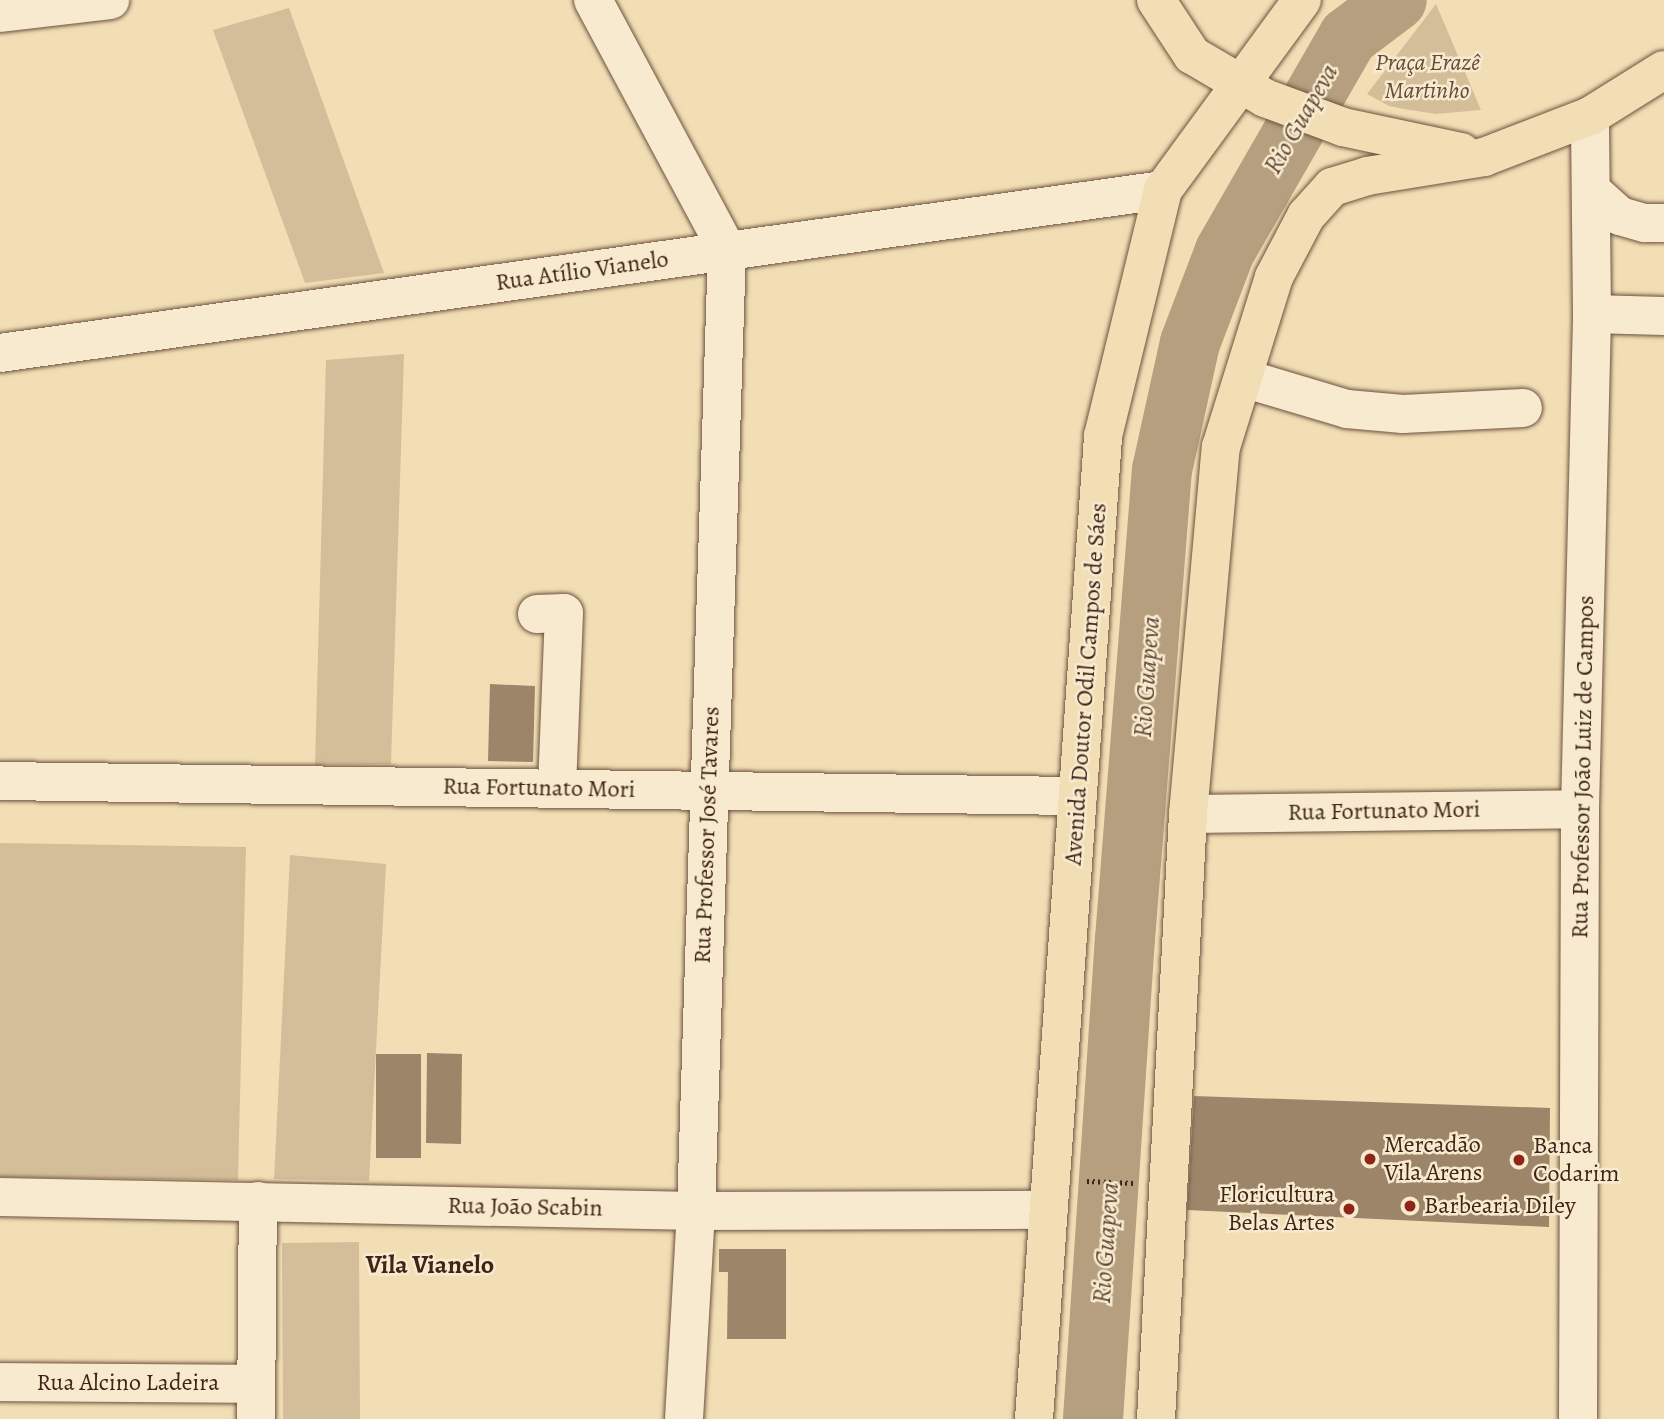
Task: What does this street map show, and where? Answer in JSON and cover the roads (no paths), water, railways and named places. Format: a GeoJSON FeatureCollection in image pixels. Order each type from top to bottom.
{"type":"FeatureCollection","features":[{"type":"Feature","properties":{"kind":"main road"},"geometry":{"type":"LineString","coordinates":[[1156,0],[1192,55],[1252,92],[1343,127],[1484,157]]}},
{"type":"Feature","properties":{"kind":"main road","name":"Avenida Doutor Odil Campos de Sáes"},"geometry":{"type":"LineString","coordinates":[[1034,1419],[1103,436],[1163,190],[1252,92],[1302,0]]}},
{"type":"Feature","properties":{"kind":"main road"},"geometry":{"type":"LineString","coordinates":[[1156,1419],[1188,814],[1221,447],[1274,277],[1306,216],[1332,187],[1367,176],[1484,157],[1590,116],[1651,79],[1664,51]]}},
{"type":"Feature","properties":{"kind":"street"},"geometry":{"type":"LineString","coordinates":[[0,13],[110,0]]}},
{"type":"Feature","properties":{"kind":"street"},"geometry":{"type":"LineString","coordinates":[[593,0],[727,250]]}},
{"type":"Feature","properties":{"kind":"street","name":"Rua Professor João Luiz de Campos"},"geometry":{"type":"LineString","coordinates":[[1578,1419],[1580,809],[1592,314],[1590,116]]}},
{"type":"Feature","properties":{"kind":"street","name":"Rua Atílio Vianelo"},"geometry":{"type":"LineString","coordinates":[[0,353],[1163,190]]}},
{"type":"Feature","properties":{"kind":"street"},"geometry":{"type":"LineString","coordinates":[[1591,190],[1620,216],[1645,223],[1664,223]]}},
{"type":"Feature","properties":{"kind":"street","name":"Rua Professor José Tavares"},"geometry":{"type":"LineString","coordinates":[[684,1419],[696,1211],[727,250]]}},
{"type":"Feature","properties":{"kind":"street"},"geometry":{"type":"LineString","coordinates":[[1592,314],[1664,316]]}},
{"type":"Feature","properties":{"kind":"street"},"geometry":{"type":"LineString","coordinates":[[1242,378],[1348,409],[1403,414],[1523,408]]}},
{"type":"Feature","properties":{"kind":"street"},"geometry":{"type":"LineString","coordinates":[[537,614],[564,613],[557,787]]}},
{"type":"Feature","properties":{"kind":"street","name":"Rua Fortunato Mori"},"geometry":{"type":"LineString","coordinates":[[0,781],[1078,796]]}},
{"type":"Feature","properties":{"kind":"street","name":"Rua Fortunato Mori"},"geometry":{"type":"LineString","coordinates":[[1188,814],[1580,809]]}},
{"type":"Feature","properties":{"kind":"street","name":"Rua João Scabin"},"geometry":{"type":"LineString","coordinates":[[0,1197],[696,1211],[1049,1210]]}},
{"type":"Feature","properties":{"kind":"street"},"geometry":{"type":"LineString","coordinates":[[256,1402],[258,1202]]}},
{"type":"Feature","properties":{"kind":"street","name":"Rua Alcino Ladeira"},"geometry":{"type":"LineString","coordinates":[[0,1382],[256,1402]]}},
{"type":"Feature","properties":{"kind":"waterway","name":"Rio Guapeva"},"geometry":{"type":"LineString","coordinates":[[1093,1419],[1125,939],[1162,470],[1190,343],[1225,251],[1348,37],[1397,0]]}},
{"type":"Feature","properties":{"kind":"place","name":"Mercadão Vila Arens"},"geometry":{"type":"Point","coordinates":[1370,1159]}},
{"type":"Feature","properties":{"kind":"place","name":"Banca Codarim"},"geometry":{"type":"Point","coordinates":[1519,1160]}},
{"type":"Feature","properties":{"kind":"place","name":"Barbearia Diley"},"geometry":{"type":"Point","coordinates":[1410,1206]}},
{"type":"Feature","properties":{"kind":"place","name":"Floricultura Belas Artes"},"geometry":{"type":"Point","coordinates":[1349,1209]}},
{"type":"Feature","properties":{"kind":"district","name":"Vila Vianelo"},"geometry":{"type":"Point","coordinates":[430,1265]}},
{"type":"Feature","properties":{"kind":"park label","name":"Praça Erazê Martinho"},"geometry":{"type":"Point","coordinates":[1427,77]}}]}
